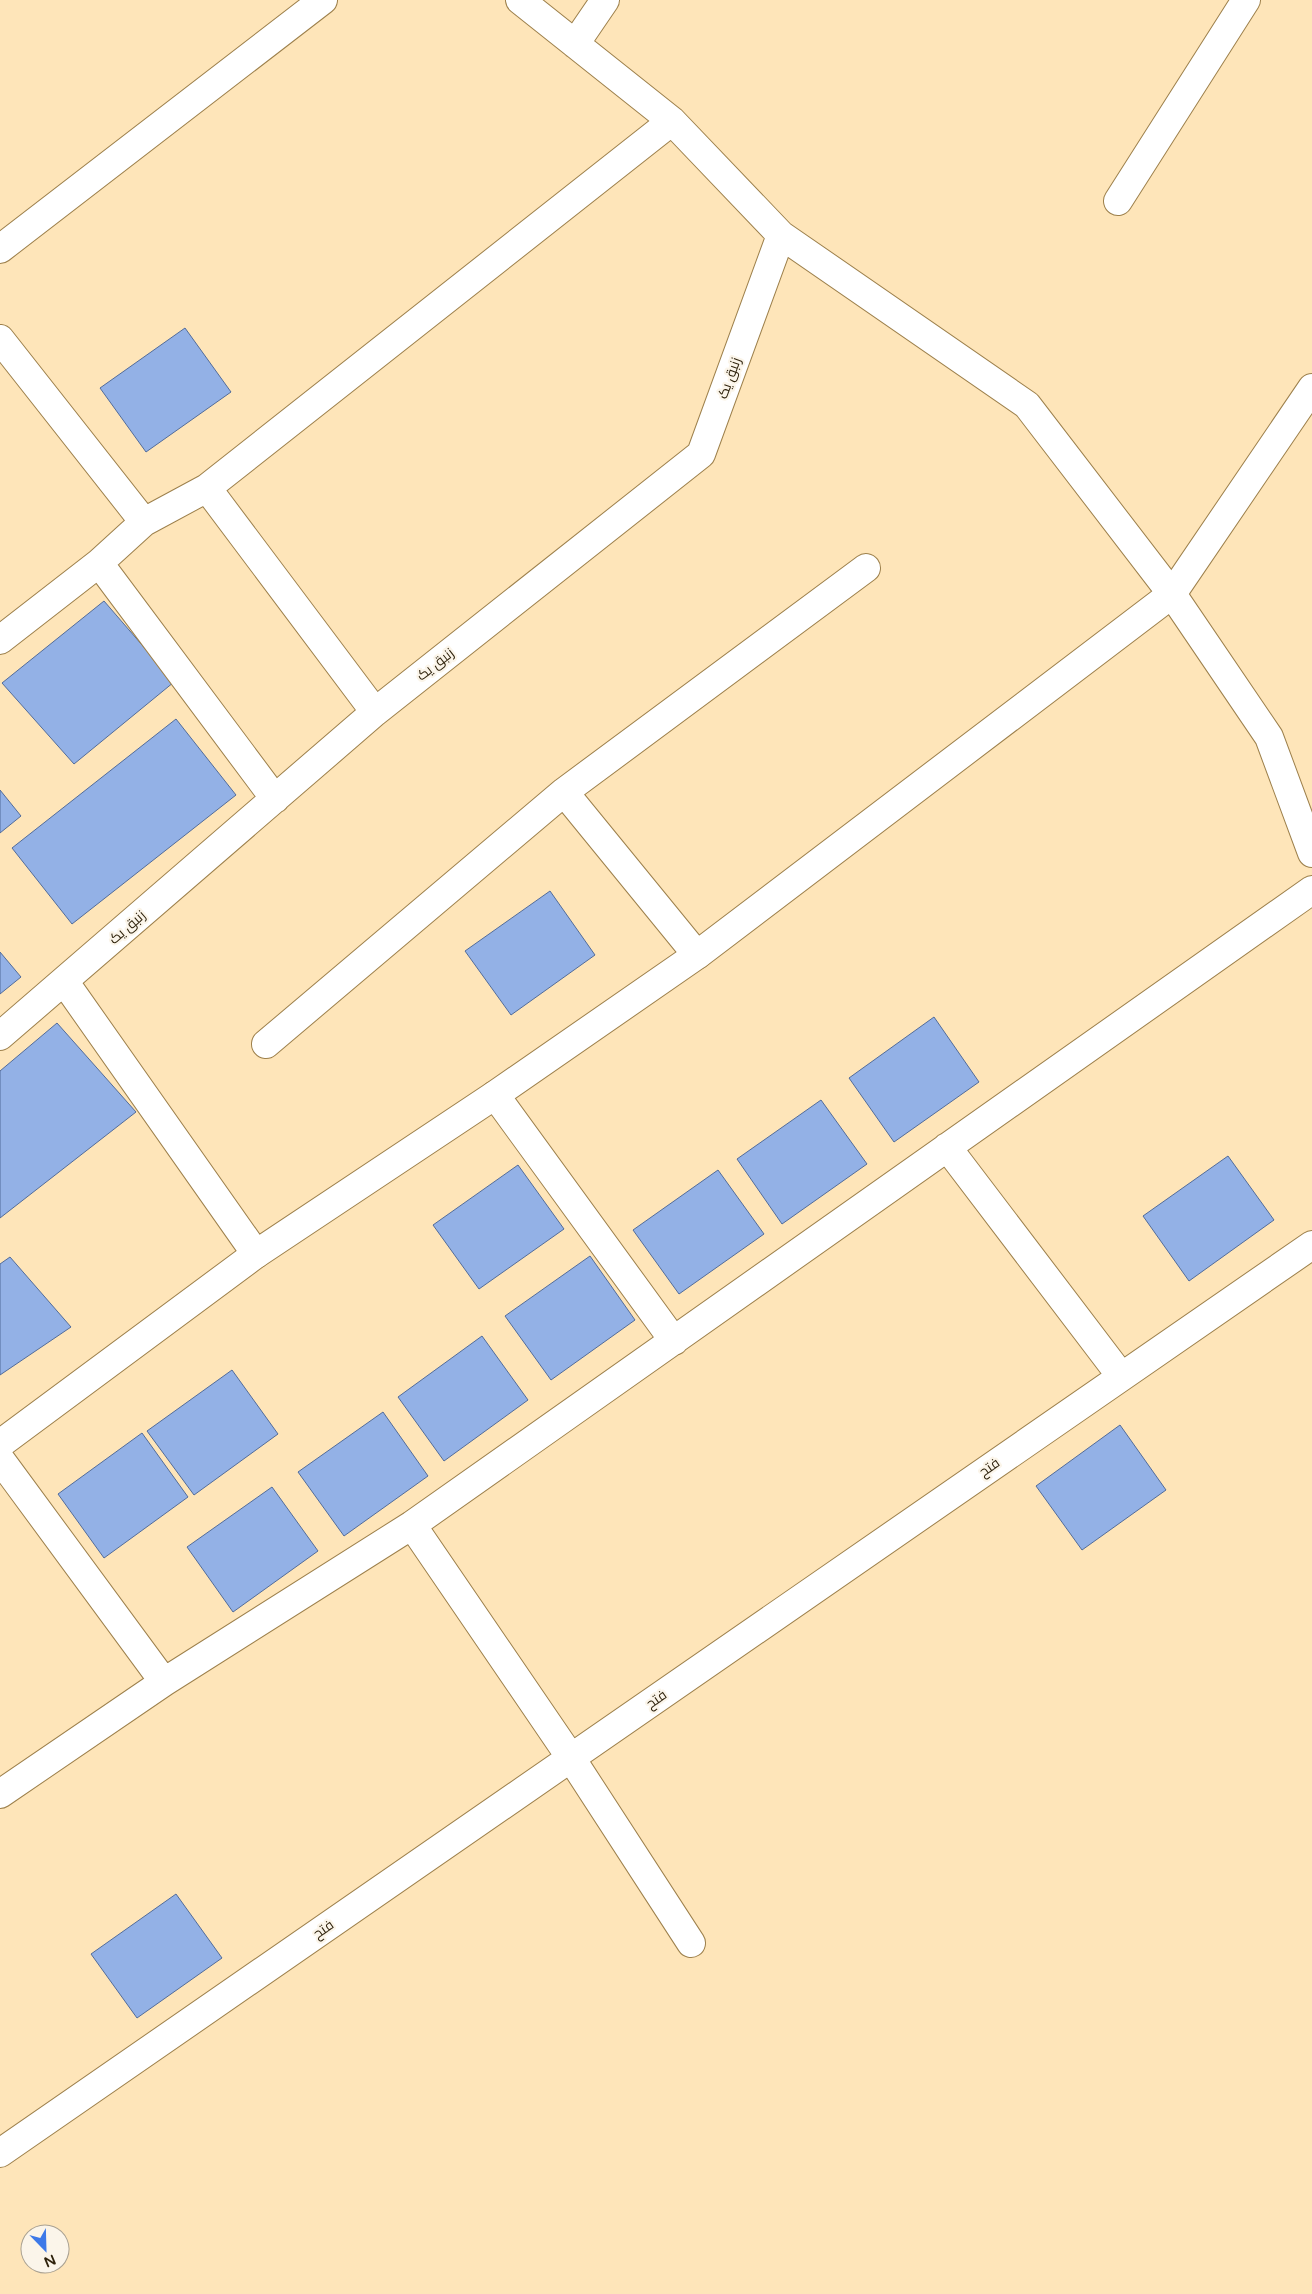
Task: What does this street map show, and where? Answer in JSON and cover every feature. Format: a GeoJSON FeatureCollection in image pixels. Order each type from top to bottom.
{"type":"FeatureCollection","features":[{"type":"Feature","properties":{"kind":"street"},"geometry":{"type":"LineString","coordinates":[[0,249],[323,0]]}},
{"type":"Feature","properties":{"kind":"street"},"geometry":{"type":"LineString","coordinates":[[520,0],[672,121],[782,235],[1027,405],[1172,594],[1269,737],[1312,852]]}},
{"type":"Feature","properties":{"kind":"street"},"geometry":{"type":"LineString","coordinates":[[575,44],[605,0]]}},
{"type":"Feature","properties":{"kind":"street"},"geometry":{"type":"LineString","coordinates":[[1118,201],[1246,0]]}},
{"type":"Feature","properties":{"kind":"street"},"geometry":{"type":"LineString","coordinates":[[0,640],[99,562],[144,522],[207,488],[672,121]]}},
{"type":"Feature","properties":{"kind":"street","name":"زنبق یک"},"geometry":{"type":"LineString","coordinates":[[0,1036],[375,712],[701,454],[782,235]]}},
{"type":"Feature","properties":{"kind":"street"},"geometry":{"type":"LineString","coordinates":[[0,339],[144,522]]}},
{"type":"Feature","properties":{"kind":"street"},"geometry":{"type":"LineString","coordinates":[[0,1444],[256,1254],[495,1095],[698,955],[1172,594],[1312,388]]}},
{"type":"Feature","properties":{"kind":"street"},"geometry":{"type":"LineString","coordinates":[[207,488],[375,712]]}},
{"type":"Feature","properties":{"kind":"street"},"geometry":{"type":"LineString","coordinates":[[99,562],[275,799]]}},
{"type":"Feature","properties":{"kind":"street"},"geometry":{"type":"LineString","coordinates":[[266,1044],[564,792],[866,568]]}},
{"type":"Feature","properties":{"kind":"street"},"geometry":{"type":"LineString","coordinates":[[564,792],[698,955]]}},
{"type":"Feature","properties":{"kind":"street"},"geometry":{"type":"LineString","coordinates":[[0,1794],[164,1682],[412,1524],[1312,890]]}},
{"type":"Feature","properties":{"kind":"street"},"geometry":{"type":"LineString","coordinates":[[64,981],[256,1254]]}},
{"type":"Feature","properties":{"kind":"street"},"geometry":{"type":"LineString","coordinates":[[495,1095],[674,1341]]}},
{"type":"Feature","properties":{"kind":"street"},"geometry":{"type":"LineString","coordinates":[[947,1147],[1121,1376]]}},
{"type":"Feature","properties":{"kind":"street","name":"فتح"},"geometry":{"type":"LineString","coordinates":[[0,2153],[1312,1245]]}},
{"type":"Feature","properties":{"kind":"street"},"geometry":{"type":"LineString","coordinates":[[0,1459],[164,1682]]}},
{"type":"Feature","properties":{"kind":"street"},"geometry":{"type":"LineString","coordinates":[[412,1524],[571,1758],[691,1943]]}},
{"type":"Feature","properties":{"kind":"building"},"geometry":{"type":"Polygon","coordinates":[[[185,328],[231,392],[146,452],[100,388],[185,328]]]}},
{"type":"Feature","properties":{"kind":"building"},"geometry":{"type":"Polygon","coordinates":[[[104,601],[174,682],[74,764],[2,683],[104,601]]]}},
{"type":"Feature","properties":{"kind":"building"},"geometry":{"type":"Polygon","coordinates":[[[176,719],[236,795],[72,924],[12,848],[176,719]]]}},
{"type":"Feature","properties":{"kind":"building"},"geometry":{"type":"Polygon","coordinates":[[[0,790],[21,816],[0,833],[0,790]]]}},
{"type":"Feature","properties":{"kind":"building"},"geometry":{"type":"Polygon","coordinates":[[[550,891],[595,955],[511,1015],[465,951],[550,891]]]}},
{"type":"Feature","properties":{"kind":"building"},"geometry":{"type":"Polygon","coordinates":[[[0,952],[21,977],[0,994],[0,952]]]}},
{"type":"Feature","properties":{"kind":"building"},"geometry":{"type":"Polygon","coordinates":[[[934,1017],[979,1082],[894,1142],[849,1078],[934,1017]]]}},
{"type":"Feature","properties":{"kind":"building"},"geometry":{"type":"Polygon","coordinates":[[[57,1023],[136,1112],[0,1218],[0,1071],[57,1023]]]}},
{"type":"Feature","properties":{"kind":"building"},"geometry":{"type":"Polygon","coordinates":[[[821,1100],[867,1164],[782,1224],[737,1159],[821,1100]]]}},
{"type":"Feature","properties":{"kind":"building"},"geometry":{"type":"Polygon","coordinates":[[[1228,1156],[1274,1220],[1189,1281],[1143,1216],[1228,1156]]]}},
{"type":"Feature","properties":{"kind":"building"},"geometry":{"type":"Polygon","coordinates":[[[518,1165],[564,1229],[479,1289],[433,1225],[518,1165]]]}},
{"type":"Feature","properties":{"kind":"building"},"geometry":{"type":"Polygon","coordinates":[[[718,1170],[764,1234],[679,1294],[633,1230],[718,1170]]]}},
{"type":"Feature","properties":{"kind":"building"},"geometry":{"type":"Polygon","coordinates":[[[590,1256],[635,1320],[551,1380],[505,1316],[590,1256]]]}},
{"type":"Feature","properties":{"kind":"building"},"geometry":{"type":"Polygon","coordinates":[[[10,1257],[71,1327],[0,1375],[0,1264],[10,1257]]]}},
{"type":"Feature","properties":{"kind":"building"},"geometry":{"type":"Polygon","coordinates":[[[482,1336],[528,1400],[444,1461],[398,1397],[482,1336]]]}},
{"type":"Feature","properties":{"kind":"building"},"geometry":{"type":"Polygon","coordinates":[[[232,1370],[278,1434],[194,1495],[147,1431],[232,1370]]]}},
{"type":"Feature","properties":{"kind":"building"},"geometry":{"type":"Polygon","coordinates":[[[383,1412],[428,1476],[344,1536],[298,1472],[383,1412]]]}},
{"type":"Feature","properties":{"kind":"building"},"geometry":{"type":"Polygon","coordinates":[[[1120,1425],[1166,1490],[1082,1550],[1036,1486],[1120,1425]]]}},
{"type":"Feature","properties":{"kind":"building"},"geometry":{"type":"Polygon","coordinates":[[[142,1433],[188,1497],[104,1558],[58,1494],[142,1433]]]}},
{"type":"Feature","properties":{"kind":"building"},"geometry":{"type":"Polygon","coordinates":[[[272,1487],[318,1551],[233,1612],[187,1547],[272,1487]]]}},
{"type":"Feature","properties":{"kind":"building"},"geometry":{"type":"Polygon","coordinates":[[[176,1894],[222,1958],[137,2018],[91,1954],[176,1894]]]}}]}
